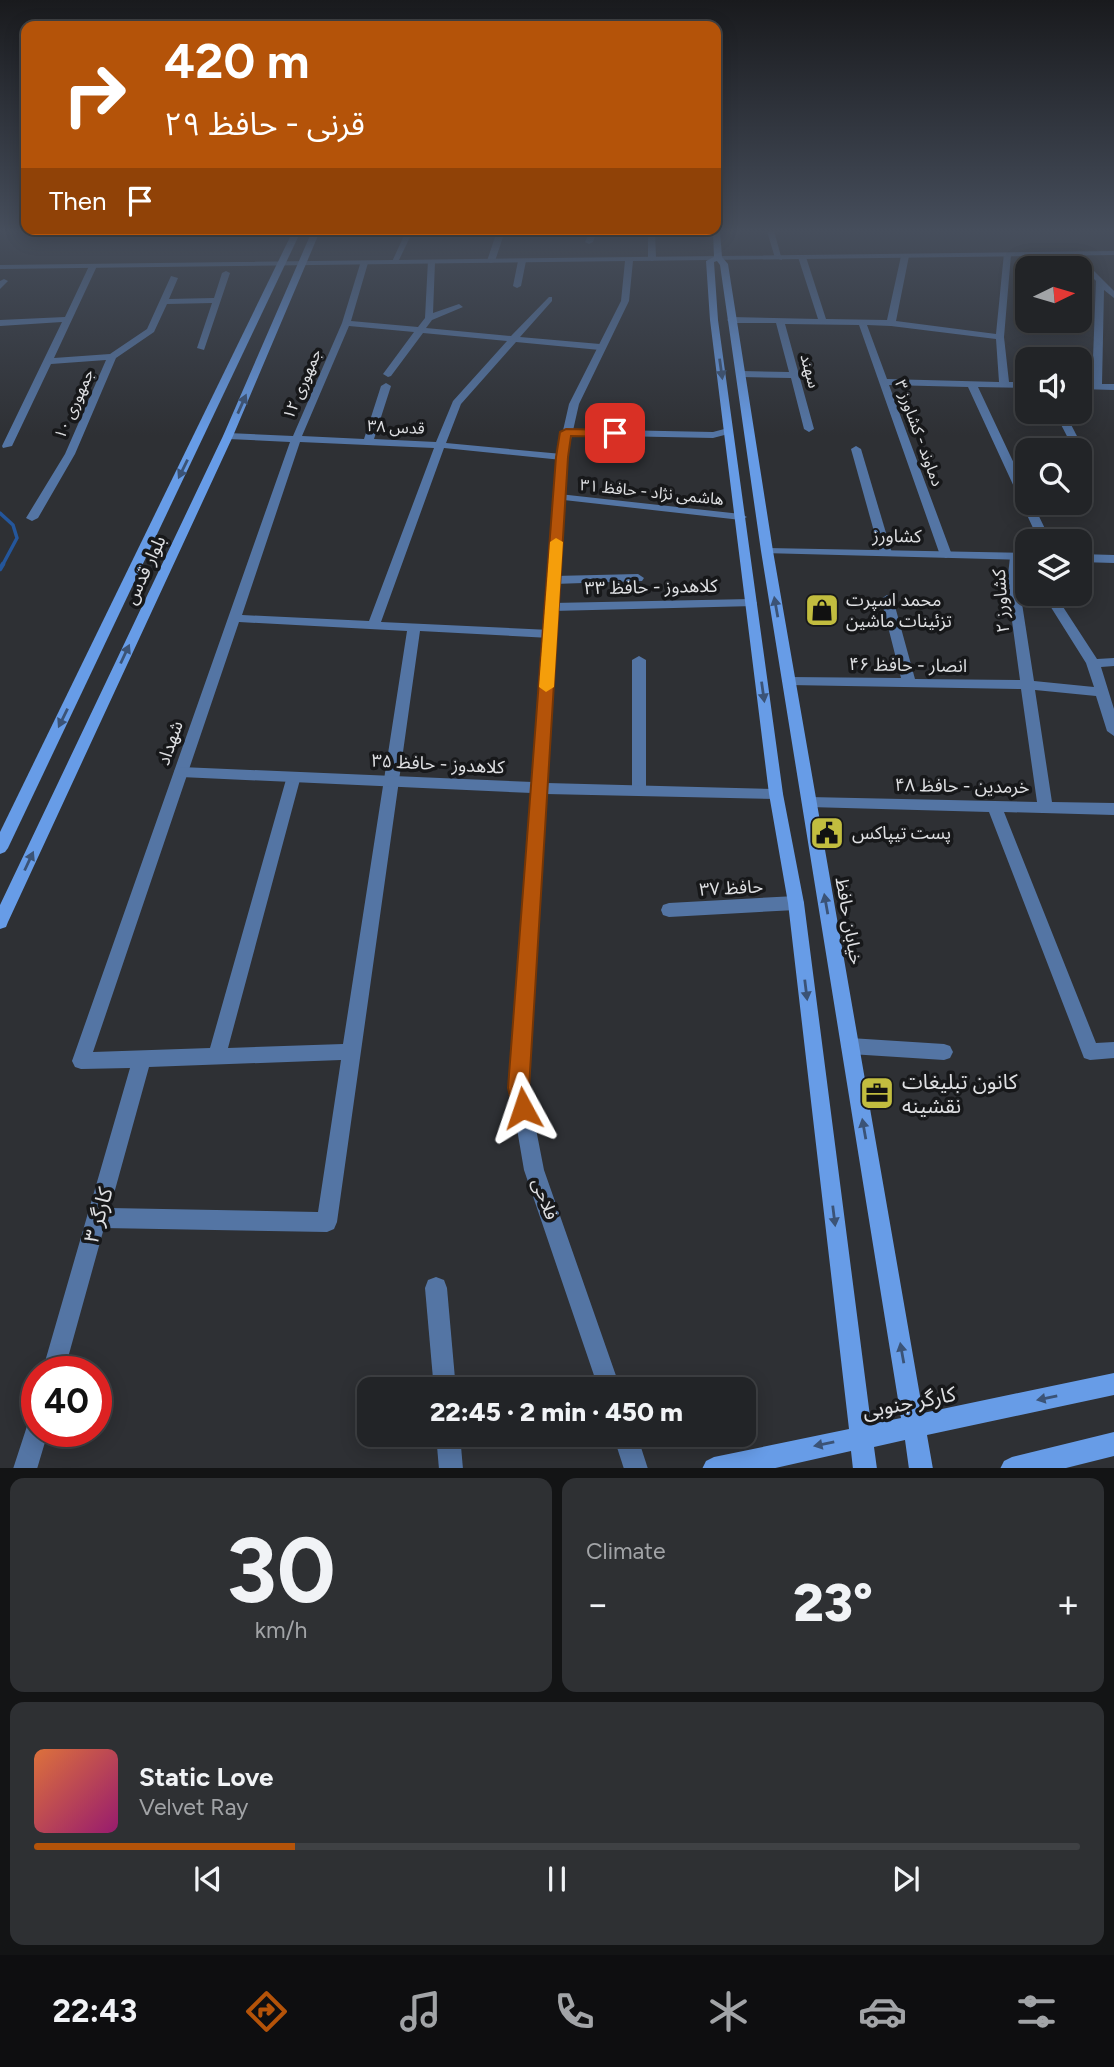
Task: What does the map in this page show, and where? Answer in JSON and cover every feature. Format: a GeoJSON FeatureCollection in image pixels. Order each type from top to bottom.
{"type":"FeatureCollection","features":[{"type":"Feature","properties":{"kind":"main road","name":"بلوار قدس"},"geometry":{"type":"LineString","coordinates":[[0,922],[264,300]]}},
{"type":"Feature","properties":{"kind":"main road","name":"بلوار قدس"},"geometry":{"type":"LineString","coordinates":[[0,848],[172,522],[228,436],[266,353],[286,300]]}},
{"type":"Feature","properties":{"kind":"main road","name":"خیابان حافظ"},"geometry":{"type":"LineString","coordinates":[[712,300],[776,794],[796,903],[865,1468]]}},
{"type":"Feature","properties":{"kind":"main road","name":"خیابان حافظ"},"geometry":{"type":"LineString","coordinates":[[728,300],[767,551],[921,1468]]}},
{"type":"Feature","properties":{"kind":"main road"},"geometry":{"type":"LineString","coordinates":[[733,466],[755,466]]}},
{"type":"Feature","properties":{"kind":"main road"},"geometry":{"type":"LineString","coordinates":[[756,642],[782,642]]}},
{"type":"Feature","properties":{"kind":"main road","name":"کارگر جنوبی"},"geometry":{"type":"LineString","coordinates":[[714,1468],[1114,1384]]}},
{"type":"Feature","properties":{"kind":"main road"},"geometry":{"type":"LineString","coordinates":[[1012,1468],[1114,1444]]}},
{"type":"Feature","properties":{"kind":"street"},"geometry":{"type":"LineString","coordinates":[[8,446],[77,300]]}},
{"type":"Feature","properties":{"kind":"street"},"geometry":{"type":"LineString","coordinates":[[163,302],[218,300],[201,348]]}},
{"type":"Feature","properties":{"kind":"street","name":"جمهوری ۱۲"},"geometry":{"type":"LineString","coordinates":[[297,437],[346,323],[353,300]]}},
{"type":"Feature","properties":{"kind":"street"},"geometry":{"type":"LineString","coordinates":[[429,318],[430,300]]}},
{"type":"Feature","properties":{"kind":"street"},"geometry":{"type":"LineString","coordinates":[[373,626],[456,403],[549,300]]}},
{"type":"Feature","properties":{"kind":"street","name":"فلاحی"},"geometry":{"type":"LineString","coordinates":[[606,1377],[534,1170],[519,1088],[562,457],[574,404],[625,300]]}},
{"type":"Feature","properties":{"kind":"street"},"geometry":{"type":"LineString","coordinates":[[816,300],[823,322]]}},
{"type":"Feature","properties":{"kind":"street"},"geometry":{"type":"LineString","coordinates":[[891,323],[896,300]]}},
{"type":"Feature","properties":{"kind":"street"},"geometry":{"type":"LineString","coordinates":[[1003,300],[1000,337],[1004,384]]}},
{"type":"Feature","properties":{"kind":"street"},"geometry":{"type":"LineString","coordinates":[[1097,387],[1099,300]]}},
{"type":"Feature","properties":{"kind":"street","name":"جمهوری ۱۰"},"geometry":{"type":"LineString","coordinates":[[32,518],[70,454],[112,357],[151,330],[163,302]]}},
{"type":"Feature","properties":{"kind":"street"},"geometry":{"type":"LineString","coordinates":[[388,374],[429,318],[459,307]]}},
{"type":"Feature","properties":{"kind":"street"},"geometry":{"type":"LineString","coordinates":[[0,323],[68,319]]}},
{"type":"Feature","properties":{"kind":"street"},"geometry":{"type":"LineString","coordinates":[[731,320],[891,323],[1000,337]]}},
{"type":"Feature","properties":{"kind":"street","name":"سهند"},"geometry":{"type":"LineString","coordinates":[[780,321],[809,429]]}},
{"type":"Feature","properties":{"kind":"street","name":"دماوند - کشاورز ۳"},"geometry":{"type":"LineString","coordinates":[[862,322],[946,555]]}},
{"type":"Feature","properties":{"kind":"street"},"geometry":{"type":"LineString","coordinates":[[346,323],[600,347]]}},
{"type":"Feature","properties":{"kind":"street"},"geometry":{"type":"LineString","coordinates":[[48,361],[112,357]]}},
{"type":"Feature","properties":{"kind":"street"},"geometry":{"type":"LineString","coordinates":[[741,374],[796,375]]}},
{"type":"Feature","properties":{"kind":"street"},"geometry":{"type":"LineString","coordinates":[[884,382],[1015,384]]}},
{"type":"Feature","properties":{"kind":"street"},"geometry":{"type":"LineString","coordinates":[[972,384],[1039,529]]}},
{"type":"Feature","properties":{"kind":"street"},"geometry":{"type":"LineString","coordinates":[[368,441],[386,386]]}},
{"type":"Feature","properties":{"kind":"street"},"geometry":{"type":"LineString","coordinates":[[1092,387],[1114,387]]}},
{"type":"Feature","properties":{"kind":"street"},"geometry":{"type":"LineString","coordinates":[[566,432],[713,435],[728,431]]}},
{"type":"Feature","properties":{"kind":"street","name":"قدس ۳۸"},"geometry":{"type":"LineString","coordinates":[[228,436],[440,445],[562,457]]}},
{"type":"Feature","properties":{"kind":"street","name":"شهداد"},"geometry":{"type":"LineString","coordinates":[[142,1059],[81,1061],[297,437]]}},
{"type":"Feature","properties":{"kind":"street"},"geometry":{"type":"LineString","coordinates":[[856,449],[886,554]]}},
{"type":"Feature","properties":{"kind":"street","name":"هاشمی نژاد - حافظ ۳۱"},"geometry":{"type":"LineString","coordinates":[[559,497],[741,517]]}},
{"type":"Feature","properties":{"kind":"street","name":"کشاورز"},"geometry":{"type":"LineString","coordinates":[[767,551],[1015,557]]}},
{"type":"Feature","properties":{"kind":"street"},"geometry":{"type":"LineString","coordinates":[[1092,558],[1114,559]]}},
{"type":"Feature","properties":{"kind":"street"},"geometry":{"type":"LineString","coordinates":[[554,580],[638,578]]}},
{"type":"Feature","properties":{"kind":"street","name":"کشاورز ۲"},"geometry":{"type":"LineString","coordinates":[[1015,578],[1015,598]]}},
{"type":"Feature","properties":{"kind":"street"},"geometry":{"type":"LineString","coordinates":[[887,599],[909,682]]}},
{"type":"Feature","properties":{"kind":"street","name":"کلاهدوز - حافظ ۳۳"},"geometry":{"type":"LineString","coordinates":[[552,607],[751,603]]}},
{"type":"Feature","properties":{"kind":"street","name":"کشاورز ۲"},"geometry":{"type":"LineString","coordinates":[[1016,606],[1045,807]]}},
{"type":"Feature","properties":{"kind":"street"},"geometry":{"type":"LineString","coordinates":[[1056,606],[1093,663],[1114,731]]}},
{"type":"Feature","properties":{"kind":"street"},"geometry":{"type":"LineString","coordinates":[[234,618],[550,634]]}},
{"type":"Feature","properties":{"kind":"street"},"geometry":{"type":"LineString","coordinates":[[97,1218],[327,1222],[349,1052],[393,780],[414,628]]}},
{"type":"Feature","properties":{"kind":"street"},"geometry":{"type":"LineString","coordinates":[[639,660],[639,791]]}},
{"type":"Feature","properties":{"kind":"street"},"geometry":{"type":"LineString","coordinates":[[1093,663],[1114,662]]}},
{"type":"Feature","properties":{"kind":"street","name":"انصار - حافظ ۴۶"},"geometry":{"type":"LineString","coordinates":[[789,681],[1027,685],[1102,692]]}},
{"type":"Feature","properties":{"kind":"street","name":"کلاهدوز - حافظ ۳۵"},"geometry":{"type":"LineString","coordinates":[[181,772],[538,788],[776,794]]}},
{"type":"Feature","properties":{"kind":"street"},"geometry":{"type":"LineString","coordinates":[[217,1056],[294,776]]}},
{"type":"Feature","properties":{"kind":"street","name":"خرمدین - حافظ ۴۸"},"geometry":{"type":"LineString","coordinates":[[809,802],[1114,809]]}},
{"type":"Feature","properties":{"kind":"street"},"geometry":{"type":"LineString","coordinates":[[995,807],[1090,1052],[1114,1050]]}},
{"type":"Feature","properties":{"kind":"street","name":"حافظ ۳۷"},"geometry":{"type":"LineString","coordinates":[[669,910],[796,903]]}},
{"type":"Feature","properties":{"kind":"street"},"geometry":{"type":"LineString","coordinates":[[850,1046],[944,1052]]}},
{"type":"Feature","properties":{"kind":"street"},"geometry":{"type":"LineString","coordinates":[[142,1059],[349,1052]]}},
{"type":"Feature","properties":{"kind":"street","name":"کارگر ۳"},"geometry":{"type":"LineString","coordinates":[[58,1356],[142,1059]]}},
{"type":"Feature","properties":{"kind":"street"},"geometry":{"type":"LineString","coordinates":[[436,1288],[443,1377]]}},
{"type":"Feature","properties":{"kind":"street"},"geometry":{"type":"LineString","coordinates":[[25,1468],[31,1447]]}},
{"type":"Feature","properties":{"kind":"street"},"geometry":{"type":"LineString","coordinates":[[450,1447],[451,1468]]}},
{"type":"Feature","properties":{"kind":"street"},"geometry":{"type":"LineString","coordinates":[[629,1447],[636,1468]]}},
{"type":"Feature","properties":{"kind":"waterway"},"geometry":{"type":"LineString","coordinates":[[0,513],[13,525],[17,538],[2,566]]}},
{"type":"Feature","properties":{"kind":"waterway"},"geometry":{"type":"LineString","coordinates":[[0,569],[3,564]]}},
{"type":"Feature","properties":{"kind":"slow traffic"},"geometry":{"type":"LineString","coordinates":[[546,687],[556,542]]}},
{"type":"Feature","properties":{"kind":"place","name":"محمد اسپرت تزئینات ماشین"},"geometry":{"type":"Point","coordinates":[822,610]}},
{"type":"Feature","properties":{"kind":"place","name":"پست تیپاکس"},"geometry":{"type":"Point","coordinates":[827,833]}},
{"type":"Feature","properties":{"kind":"place","name":"کانون تبلیغات نقشینه"},"geometry":{"type":"Point","coordinates":[877,1093]}},
{"type":"Feature","properties":{"kind":"route"},"geometry":{"type":"LineString","coordinates":[[523,1108],[519,1088],[562,457],[566,432],[615,433]]}}]}
